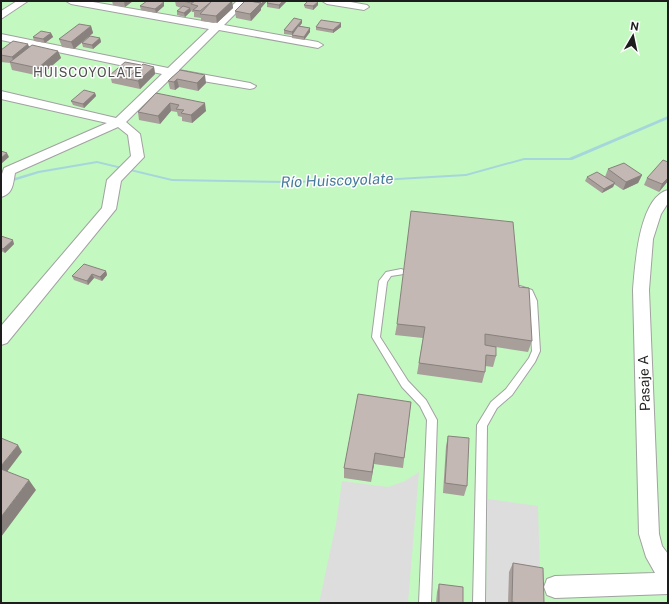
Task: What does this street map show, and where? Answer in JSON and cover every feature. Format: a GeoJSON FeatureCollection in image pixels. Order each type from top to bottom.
{"type":"FeatureCollection","features":[{"type":"Feature","properties":{"kind":"street"},"geometry":{"type":"LineString","coordinates":[[3,13],[23,1]]}},
{"type":"Feature","properties":{"kind":"street"},"geometry":{"type":"LineString","coordinates":[[71,1],[318,45]]}},
{"type":"Feature","properties":{"kind":"street"},"geometry":{"type":"LineString","coordinates":[[3,192],[6,172],[119,122],[243,1]]}},
{"type":"Feature","properties":{"kind":"street"},"geometry":{"type":"LineString","coordinates":[[327,1],[364,7]]}},
{"type":"Feature","properties":{"kind":"street"},"geometry":{"type":"LineString","coordinates":[[1,37],[170,72],[250,86]]}},
{"type":"Feature","properties":{"kind":"street"},"geometry":{"type":"LineString","coordinates":[[1,94],[119,122],[134,134],[138,158],[114,180],[109,208],[1,338]]}},
{"type":"Feature","properties":{"kind":"street","name":"Pasaje A"},"geometry":{"type":"LineString","coordinates":[[668,194],[659,202],[652,217],[643,253],[641,290],[649,534],[653,550],[668,573]]}},
{"type":"Feature","properties":{"kind":"street"},"geometry":{"type":"LineString","coordinates":[[555,587],[668,583]]}},
{"type":"Feature","properties":{"kind":"lane"},"geometry":{"type":"LineString","coordinates":[[401,272],[389,274],[383,281],[376,337],[405,384],[423,403],[432,420],[425,603]]}},
{"type":"Feature","properties":{"kind":"lane"},"geometry":{"type":"LineString","coordinates":[[479,603],[482,426],[494,406],[509,392],[532,360],[536,351],[533,301],[529,292],[515,286]]}},
{"type":"Feature","properties":{"kind":"green space"},"geometry":{"type":"Polygon","coordinates":[[[1,1],[668,1],[668,603],[1,603],[1,1]]]}},
{"type":"Feature","properties":{"kind":"shaded area"},"geometry":{"type":"Polygon","coordinates":[[[419,472],[408,603],[319,603],[336,524],[342,481],[388,487],[405,481],[419,472]]]}},
{"type":"Feature","properties":{"kind":"shaded area"},"geometry":{"type":"Polygon","coordinates":[[[488,499],[538,506],[541,603],[486,603],[488,499]]]}},
{"type":"Feature","properties":{"kind":"building"},"geometry":{"type":"Polygon","coordinates":[[[147,1],[164,2],[155,9],[140,6],[147,1]]]}},
{"type":"Feature","properties":{"kind":"building"},"geometry":{"type":"Polygon","coordinates":[[[183,1],[194,1],[191,3],[183,1]]]}},
{"type":"Feature","properties":{"kind":"building"},"geometry":{"type":"Polygon","coordinates":[[[195,1],[232,1],[216,16],[200,14],[211,2],[200,11],[193,10],[198,6],[191,4],[195,1]]]}},
{"type":"Feature","properties":{"kind":"building"},"geometry":{"type":"Polygon","coordinates":[[[245,1],[261,3],[250,14],[235,11],[245,1]]]}},
{"type":"Feature","properties":{"kind":"building"},"geometry":{"type":"Polygon","coordinates":[[[250,1],[264,1],[261,4],[250,1]]]}},
{"type":"Feature","properties":{"kind":"building"},"geometry":{"type":"Polygon","coordinates":[[[269,1],[283,1],[279,5],[267,3],[269,1]]]}},
{"type":"Feature","properties":{"kind":"building"},"geometry":{"type":"Polygon","coordinates":[[[308,1],[318,2],[313,6],[304,5],[308,1]]]}},
{"type":"Feature","properties":{"kind":"building"},"geometry":{"type":"Polygon","coordinates":[[[183,6],[190,8],[184,13],[177,11],[183,6]]]}},
{"type":"Feature","properties":{"kind":"building"},"geometry":{"type":"Polygon","coordinates":[[[294,18],[302,20],[292,32],[284,30],[294,18]]]}},
{"type":"Feature","properties":{"kind":"building"},"geometry":{"type":"Polygon","coordinates":[[[321,20],[341,23],[333,30],[316,27],[321,20]]]}},
{"type":"Feature","properties":{"kind":"building"},"geometry":{"type":"Polygon","coordinates":[[[79,24],[91,26],[71,42],[59,39],[79,24]]]}},
{"type":"Feature","properties":{"kind":"building"},"geometry":{"type":"Polygon","coordinates":[[[298,26],[310,28],[304,37],[292,35],[298,26]]]}},
{"type":"Feature","properties":{"kind":"building"},"geometry":{"type":"Polygon","coordinates":[[[41,31],[51,33],[43,39],[33,37],[41,31]]]}},
{"type":"Feature","properties":{"kind":"building"},"geometry":{"type":"Polygon","coordinates":[[[90,36],[100,38],[92,45],[82,43],[90,36]]]}},
{"type":"Feature","properties":{"kind":"building"},"geometry":{"type":"Polygon","coordinates":[[[13,41],[28,44],[12,57],[1,55],[1,50],[13,41]]]}},
{"type":"Feature","properties":{"kind":"building"},"geometry":{"type":"Polygon","coordinates":[[[32,45],[58,51],[38,68],[10,62],[32,45]]]}},
{"type":"Feature","properties":{"kind":"building"},"geometry":{"type":"Polygon","coordinates":[[[125,62],[141,65],[130,76],[143,64],[154,67],[138,81],[110,75],[125,62]]]}},
{"type":"Feature","properties":{"kind":"building"},"geometry":{"type":"Polygon","coordinates":[[[180,70],[205,75],[197,83],[177,79],[174,82],[168,81],[180,70]]]}},
{"type":"Feature","properties":{"kind":"building"},"geometry":{"type":"Polygon","coordinates":[[[84,90],[95,93],[83,104],[71,101],[84,90]]]}},
{"type":"Feature","properties":{"kind":"building"},"geometry":{"type":"Polygon","coordinates":[[[156,93],[205,103],[191,115],[181,113],[184,110],[176,109],[179,105],[170,103],[158,116],[138,112],[156,93]]]}},
{"type":"Feature","properties":{"kind":"building"},"geometry":{"type":"Polygon","coordinates":[[[1,151],[7,153],[1,158],[1,151]]]}},
{"type":"Feature","properties":{"kind":"building"},"geometry":{"type":"Polygon","coordinates":[[[663,160],[668,162],[668,178],[662,184],[647,178],[663,160]]]}},
{"type":"Feature","properties":{"kind":"building"},"geometry":{"type":"Polygon","coordinates":[[[624,163],[642,175],[626,182],[608,169],[624,163]]]}},
{"type":"Feature","properties":{"kind":"building"},"geometry":{"type":"Polygon","coordinates":[[[597,172],[615,183],[604,189],[587,177],[597,172]]]}},
{"type":"Feature","properties":{"kind":"building"},"geometry":{"type":"Polygon","coordinates":[[[411,211],[513,222],[519,287],[529,288],[532,341],[485,334],[485,345],[496,347],[496,356],[486,355],[485,372],[419,363],[425,327],[397,324],[411,211]]]}},
{"type":"Feature","properties":{"kind":"building"},"geometry":{"type":"Polygon","coordinates":[[[1,236],[13,240],[3,249],[1,248],[1,236]]]}},
{"type":"Feature","properties":{"kind":"building"},"geometry":{"type":"Polygon","coordinates":[[[84,264],[106,271],[100,277],[92,274],[87,281],[72,276],[84,264]]]}},
{"type":"Feature","properties":{"kind":"building"},"geometry":{"type":"Polygon","coordinates":[[[358,394],[411,402],[404,458],[375,453],[372,472],[344,468],[358,394]]]}},
{"type":"Feature","properties":{"kind":"building"},"geometry":{"type":"Polygon","coordinates":[[[448,436],[469,438],[467,486],[445,483],[448,436]]]}},
{"type":"Feature","properties":{"kind":"building"},"geometry":{"type":"Polygon","coordinates":[[[1,438],[18,445],[1,466],[1,438]]]}},
{"type":"Feature","properties":{"kind":"building"},"geometry":{"type":"Polygon","coordinates":[[[1,469],[29,480],[1,517],[1,469]]]}},
{"type":"Feature","properties":{"kind":"building"},"geometry":{"type":"Polygon","coordinates":[[[513,563],[543,568],[544,603],[512,602],[513,563]]]}},
{"type":"Feature","properties":{"kind":"building"},"geometry":{"type":"Polygon","coordinates":[[[439,584],[463,587],[463,603],[439,603],[439,584]]]}},
{"type":"Feature","properties":{"kind":"waterway","name":"Río Huiscoyolate"},"geometry":{"type":"LineString","coordinates":[[1,184],[38,172],[97,162],[172,180],[288,182],[380,180],[466,175],[524,159],[570,159],[668,117]]}},
{"type":"Feature","properties":{"kind":"district","name":"HUISCOYOLATE"},"geometry":{"type":"Point","coordinates":[88,72]}}]}
